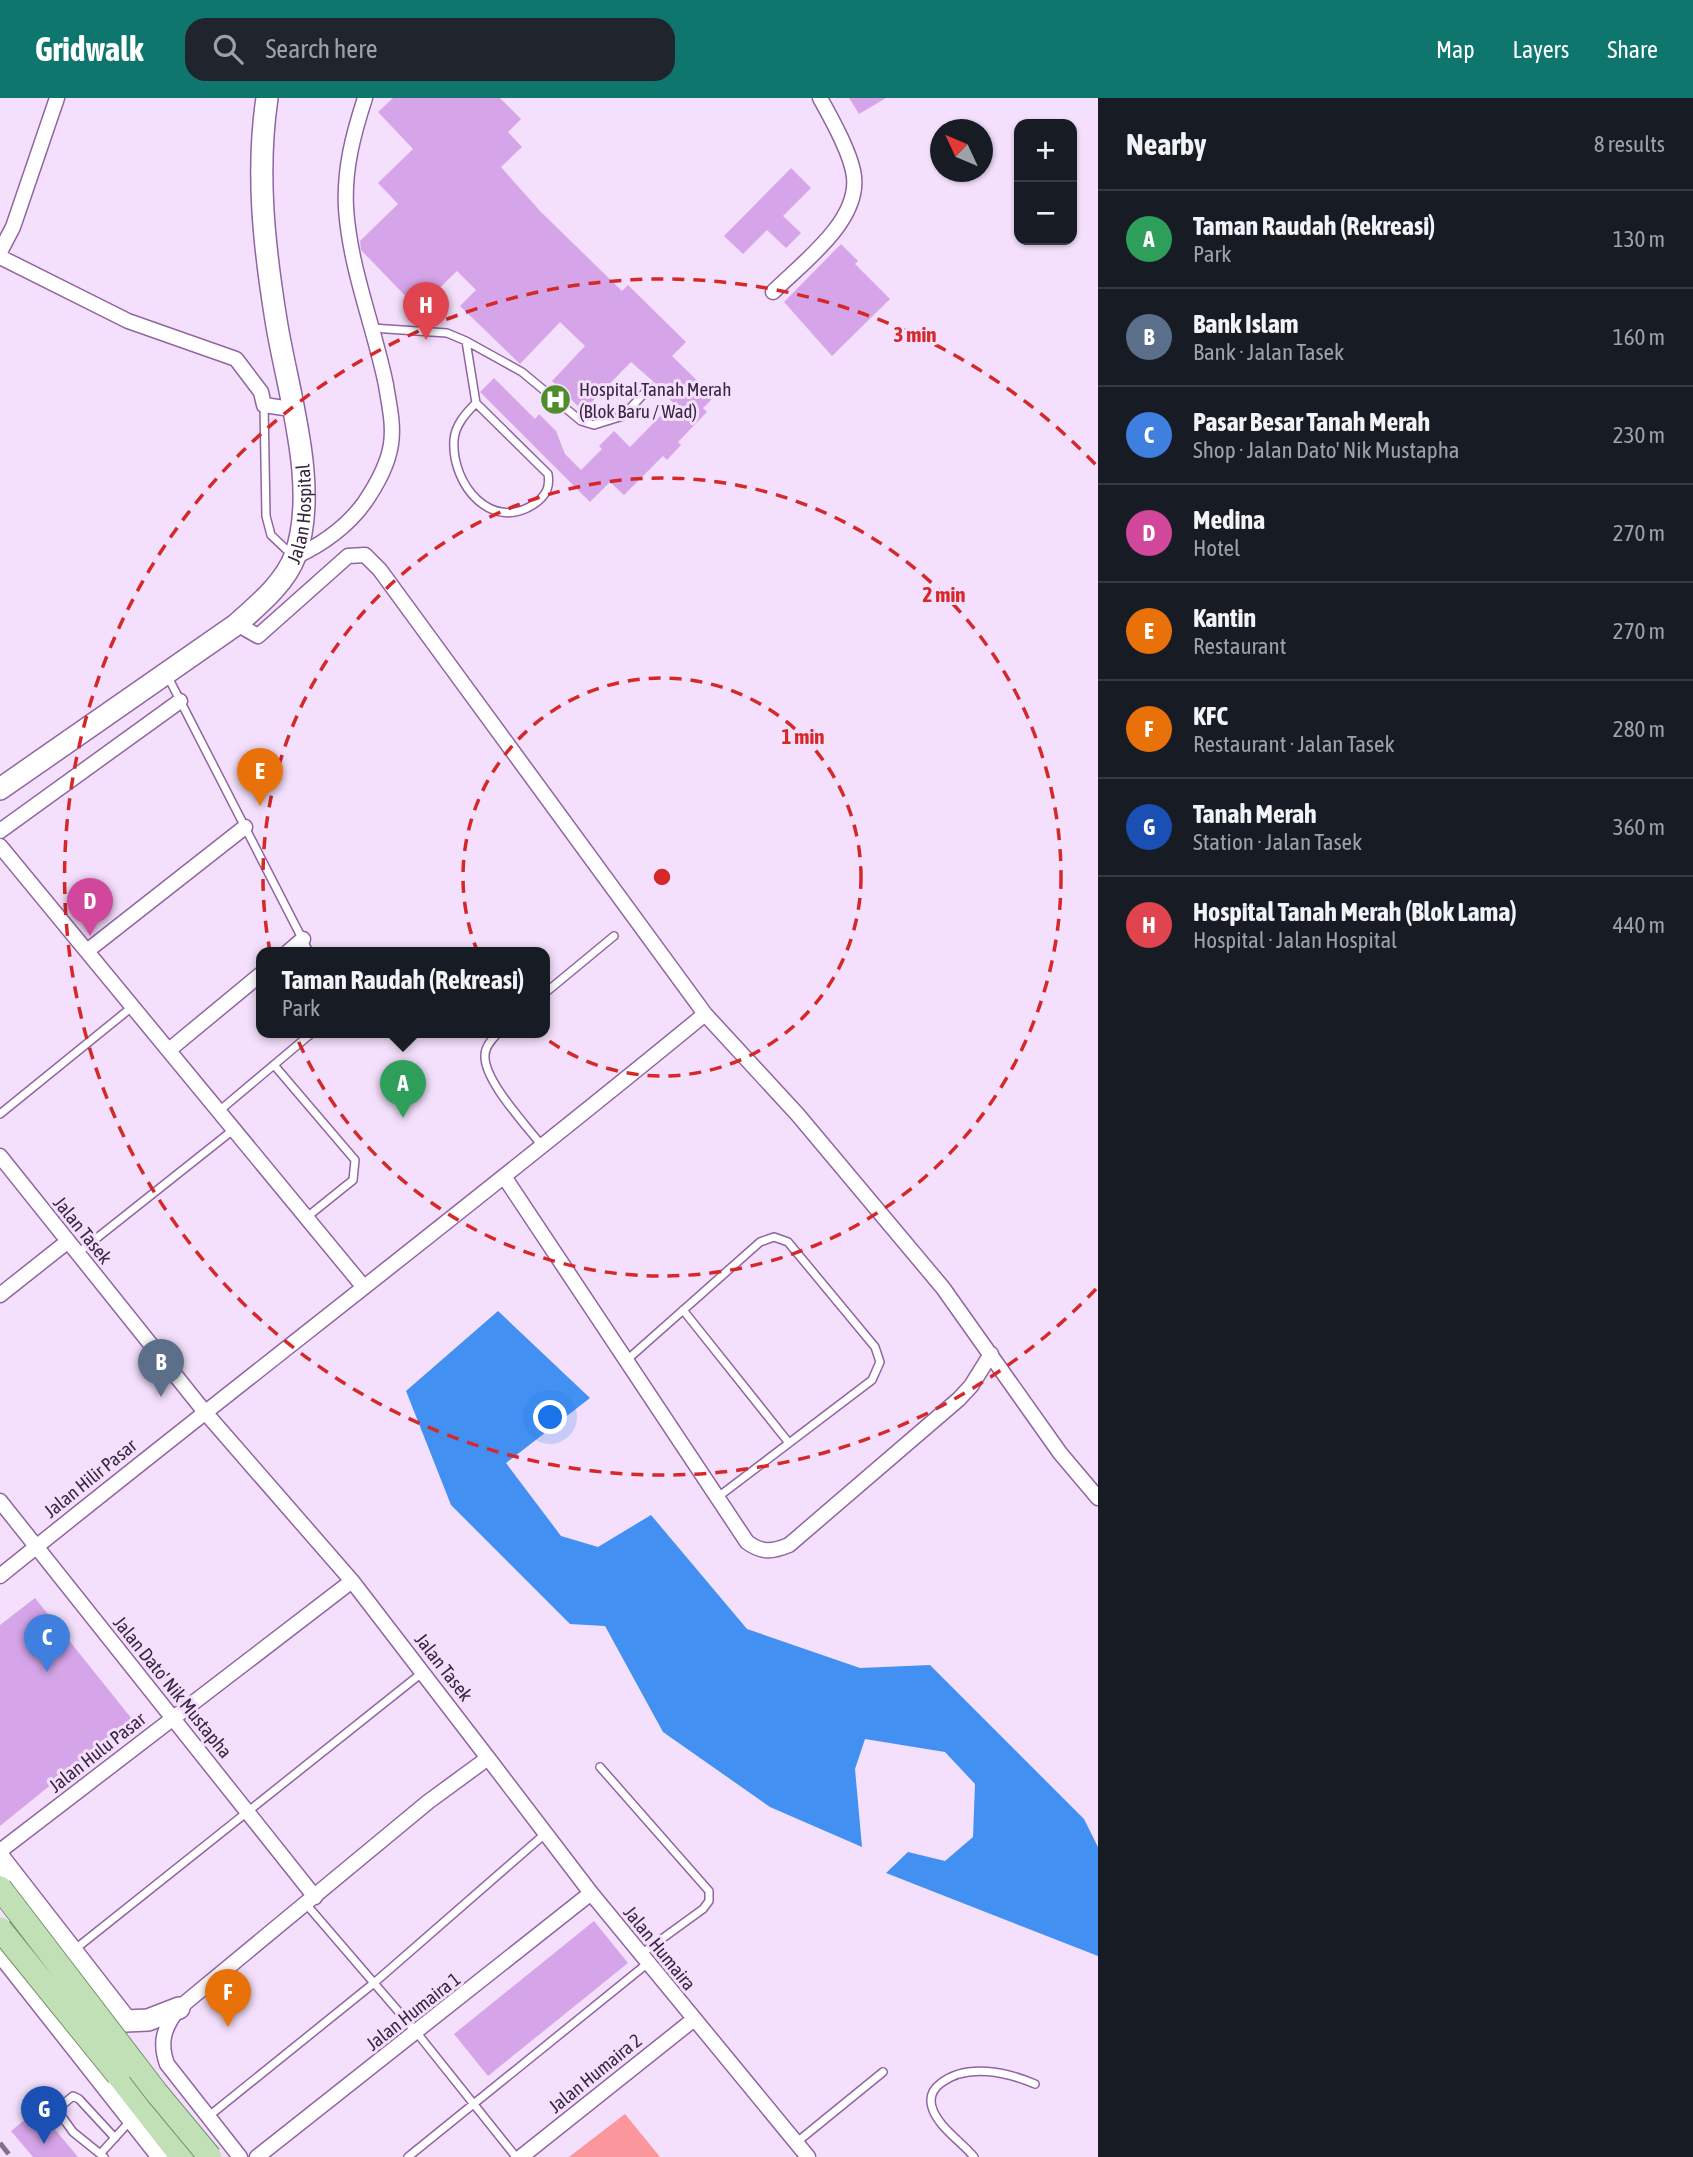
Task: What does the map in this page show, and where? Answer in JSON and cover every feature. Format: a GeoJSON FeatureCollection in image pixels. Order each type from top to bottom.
{"type":"FeatureCollection","features":[{"type":"Feature","properties":{"kind":"main road","name":"Jalan Hospital"},"geometry":{"type":"LineString","coordinates":[[0,789],[237,624],[263,601],[295,557],[302,523],[300,441],[291,409],[262,230],[263,136],[267,98]]}},
{"type":"Feature","properties":{"kind":"main road"},"geometry":{"type":"LineString","coordinates":[[0,1859],[127,2021]]}},
{"type":"Feature","properties":{"kind":"main road"},"geometry":{"type":"LineString","coordinates":[[0,1888],[156,2092],[210,2157]]}},
{"type":"Feature","properties":{"kind":"main road"},"geometry":{"type":"LineString","coordinates":[[0,1928],[182,2157]]}},
{"type":"Feature","properties":{"kind":"main road"},"geometry":{"type":"LineString","coordinates":[[0,1950],[163,2157]]}},
{"type":"Feature","properties":{"kind":"main road"},"geometry":{"type":"LineString","coordinates":[[41,1999],[94,2017],[127,2021],[148,2020],[179,2008]]}},
{"type":"Feature","properties":{"kind":"street"},"geometry":{"type":"LineString","coordinates":[[57,98],[11,232],[0,254],[128,321],[236,359],[261,392],[264,404],[291,409]]}},
{"type":"Feature","properties":{"kind":"street"},"geometry":{"type":"LineString","coordinates":[[295,557],[318,547],[358,512],[385,468],[391,443],[392,419],[356,275],[346,207],[348,153],[365,98]]}},
{"type":"Feature","properties":{"kind":"street"},"geometry":{"type":"LineString","coordinates":[[773,292],[845,219],[853,196],[854,175],[820,98]]}},
{"type":"Feature","properties":{"kind":"street"},"geometry":{"type":"LineString","coordinates":[[237,624],[258,636],[348,556],[365,555],[380,569],[705,1014],[858,1186],[943,1289],[1060,1453],[1098,1498]]}},
{"type":"Feature","properties":{"kind":"street"},"geometry":{"type":"LineString","coordinates":[[0,831],[180,701]]}},
{"type":"Feature","properties":{"kind":"street"},"geometry":{"type":"LineString","coordinates":[[87,951],[245,827]]}},
{"type":"Feature","properties":{"kind":"street"},"geometry":{"type":"LineString","coordinates":[[0,846],[362,1285]]}},
{"type":"Feature","properties":{"kind":"street"},"geometry":{"type":"LineString","coordinates":[[169,1051],[256,978]]}},
{"type":"Feature","properties":{"kind":"street","name":"Jalan Hilir Pasar"},"geometry":{"type":"LineString","coordinates":[[0,1576],[362,1285],[505,1178],[705,1014]]}},
{"type":"Feature","properties":{"kind":"street","name":"Jalan Tasek"},"geometry":{"type":"LineString","coordinates":[[0,1156],[204,1411],[352,1581],[488,1758]]}},
{"type":"Feature","properties":{"kind":"street"},"geometry":{"type":"LineString","coordinates":[[505,1178],[628,1359],[747,1542],[758,1550],[772,1551],[789,1545],[959,1399],[971,1386],[991,1354]]}},
{"type":"Feature","properties":{"kind":"street"},"geometry":{"type":"LineString","coordinates":[[0,1294],[67,1242]]}},
{"type":"Feature","properties":{"kind":"street","name":"Jalan Dato' Nik Mustapha"},"geometry":{"type":"LineString","coordinates":[[0,1501],[247,1811],[310,1901]]}},
{"type":"Feature","properties":{"kind":"street","name":"Jalan Hulu Pasar"},"geometry":{"type":"LineString","coordinates":[[0,1851],[352,1581]]}},
{"type":"Feature","properties":{"kind":"street"},"geometry":{"type":"LineString","coordinates":[[240,2157],[167,2064],[162,2049],[169,2021],[179,2008],[428,1802],[488,1758]]}},
{"type":"Feature","properties":{"kind":"street","name":"Jalan Humaira"},"geometry":{"type":"LineString","coordinates":[[488,1758],[644,1959],[808,2157]]}},
{"type":"Feature","properties":{"kind":"street","name":"Jalan Humaira 1"},"geometry":{"type":"LineString","coordinates":[[257,2157],[417,2033],[591,1892]]}},
{"type":"Feature","properties":{"kind":"street","name":"Jalan Humaira 2"},"geometry":{"type":"LineString","coordinates":[[522,2157],[694,2020]]}},
{"type":"Feature","properties":{"kind":"lane"},"geometry":{"type":"LineString","coordinates":[[371,328],[446,332],[522,372],[581,421],[594,425],[623,416],[650,387]]}},
{"type":"Feature","properties":{"kind":"lane"},"geometry":{"type":"LineString","coordinates":[[466,341],[476,403],[548,474],[550,486],[542,498],[529,508],[508,514],[486,509],[473,499],[465,486],[454,440],[458,426],[476,403]]}},
{"type":"Feature","properties":{"kind":"lane"},"geometry":{"type":"LineString","coordinates":[[264,404],[266,516],[271,535],[295,557]]}},
{"type":"Feature","properties":{"kind":"lane"},"geometry":{"type":"LineString","coordinates":[[166,674],[306,945]]}},
{"type":"Feature","properties":{"kind":"lane"},"geometry":{"type":"LineString","coordinates":[[550,988],[614,936]]}},
{"type":"Feature","properties":{"kind":"lane"},"geometry":{"type":"LineString","coordinates":[[0,1114],[133,1006]]}},
{"type":"Feature","properties":{"kind":"lane"},"geometry":{"type":"LineString","coordinates":[[219,1111],[306,1038]]}},
{"type":"Feature","properties":{"kind":"lane"},"geometry":{"type":"LineString","coordinates":[[495,1038],[485,1051],[485,1064],[493,1081],[542,1147]]}},
{"type":"Feature","properties":{"kind":"lane"},"geometry":{"type":"LineString","coordinates":[[274,1065],[355,1160],[356,1172],[353,1180],[307,1217]]}},
{"type":"Feature","properties":{"kind":"lane"},"geometry":{"type":"LineString","coordinates":[[77,1254],[234,1130]]}},
{"type":"Feature","properties":{"kind":"lane"},"geometry":{"type":"LineString","coordinates":[[628,1359],[760,1242],[774,1237],[788,1242],[875,1347],[880,1362],[872,1380],[718,1497]]}},
{"type":"Feature","properties":{"kind":"lane"},"geometry":{"type":"LineString","coordinates":[[683,1310],[789,1443]]}},
{"type":"Feature","properties":{"kind":"lane"},"geometry":{"type":"LineString","coordinates":[[73,1951],[424,1672]]}},
{"type":"Feature","properties":{"kind":"lane"},"geometry":{"type":"LineString","coordinates":[[408,2157],[474,2106],[709,1901],[709,1891],[600,1767]]}},
{"type":"Feature","properties":{"kind":"lane"},"geometry":{"type":"LineString","coordinates":[[209,2116],[374,1983],[546,1833]]}},
{"type":"Feature","properties":{"kind":"lane"},"geometry":{"type":"LineString","coordinates":[[310,1901],[516,2157]]}},
{"type":"Feature","properties":{"kind":"lane"},"geometry":{"type":"LineString","coordinates":[[796,2143],[883,2072]]}},
{"type":"Feature","properties":{"kind":"lane"},"geometry":{"type":"LineString","coordinates":[[974,2157],[932,2109],[931,2097],[938,2085],[965,2072],[992,2072],[1035,2084]]}},
{"type":"Feature","properties":{"kind":"lane"},"geometry":{"type":"LineString","coordinates":[[115,2138],[79,2099],[73,2096],[61,2106],[60,2114],[73,2132],[102,2155],[133,2118]]}},
{"type":"Feature","properties":{"kind":"shaded area"},"geometry":{"type":"Polygon","coordinates":[[[625,2114],[660,2157],[569,2157],[625,2114]]]}},
{"type":"Feature","properties":{"kind":"water"},"geometry":{"type":"Polygon","coordinates":[[[498,1311],[590,1398],[506,1463],[561,1536],[598,1547],[651,1515],[747,1629],[860,1668],[930,1665],[1084,1819],[1098,1847],[1098,1956],[886,1873],[908,1852],[945,1861],[973,1837],[975,1784],[945,1752],[865,1739],[855,1769],[862,1847],[770,1807],[663,1732],[605,1626],[570,1624],[451,1505],[406,1391],[498,1311]]]}},
{"type":"Feature","properties":{"kind":"building"},"geometry":{"type":"Polygon","coordinates":[[[393,98],[500,98],[521,119],[508,132],[522,147],[501,167],[540,211],[622,291],[628,285],[686,342],[672,356],[714,397],[703,408],[707,412],[678,442],[681,445],[667,460],[663,456],[624,495],[610,482],[590,502],[480,392],[494,378],[535,419],[539,414],[556,431],[565,454],[581,470],[602,449],[599,446],[614,431],[630,447],[673,403],[655,383],[631,362],[583,411],[552,381],[585,346],[560,322],[520,364],[460,306],[476,290],[457,271],[418,309],[361,250],[360,241],[398,204],[378,183],[413,149],[378,112],[393,98]]]}},
{"type":"Feature","properties":{"kind":"building"},"geometry":{"type":"Polygon","coordinates":[[[849,98],[886,98],[859,114],[849,98]]]}},
{"type":"Feature","properties":{"kind":"building"},"geometry":{"type":"Polygon","coordinates":[[[791,168],[811,188],[783,216],[801,233],[786,248],[767,230],[743,254],[724,236],[791,168]]]}},
{"type":"Feature","properties":{"kind":"building"},"geometry":{"type":"Polygon","coordinates":[[[841,244],[858,261],[855,264],[890,299],[832,356],[784,302],[841,244]]]}},
{"type":"Feature","properties":{"kind":"building"},"geometry":{"type":"Polygon","coordinates":[[[35,1598],[132,1719],[0,1826],[0,1625],[35,1598]]]}},
{"type":"Feature","properties":{"kind":"building"},"geometry":{"type":"Polygon","coordinates":[[[594,1921],[628,1963],[488,2076],[454,2034],[594,1921]]]}},
{"type":"Feature","properties":{"kind":"building"},"geometry":{"type":"Polygon","coordinates":[[[38,2109],[78,2157],[33,2157],[11,2131],[38,2109]]]}},
{"type":"Feature","properties":{"kind":"railway"},"geometry":{"type":"LineString","coordinates":[[0,2143],[11,2157]]}},
{"type":"Feature","properties":{"kind":"place","name":"Hospital Tanah Merah (Blok Lama)"},"geometry":{"type":"Point","coordinates":[426,340]}},
{"type":"Feature","properties":{"kind":"place","name":"Hospital Tanah Merah (Blok Baru / Wad)"},"geometry":{"type":"Point","coordinates":[556,400]}},
{"type":"Feature","properties":{"kind":"place","name":"Kantin"},"geometry":{"type":"Point","coordinates":[260,806]}},
{"type":"Feature","properties":{"kind":"place","name":"Medina"},"geometry":{"type":"Point","coordinates":[90,936]}},
{"type":"Feature","properties":{"kind":"place","name":"Taman Raudah (Rekreasi)"},"geometry":{"type":"Point","coordinates":[403,1118]}},
{"type":"Feature","properties":{"kind":"place","name":"Bank Islam"},"geometry":{"type":"Point","coordinates":[161,1397]}},
{"type":"Feature","properties":{"kind":"place","name":"Pasar Besar Tanah Merah"},"geometry":{"type":"Point","coordinates":[47,1672]}},
{"type":"Feature","properties":{"kind":"place","name":"KFC"},"geometry":{"type":"Point","coordinates":[228,2027]}},
{"type":"Feature","properties":{"kind":"place","name":"Tanah Merah"},"geometry":{"type":"Point","coordinates":[44,2144]}}]}
